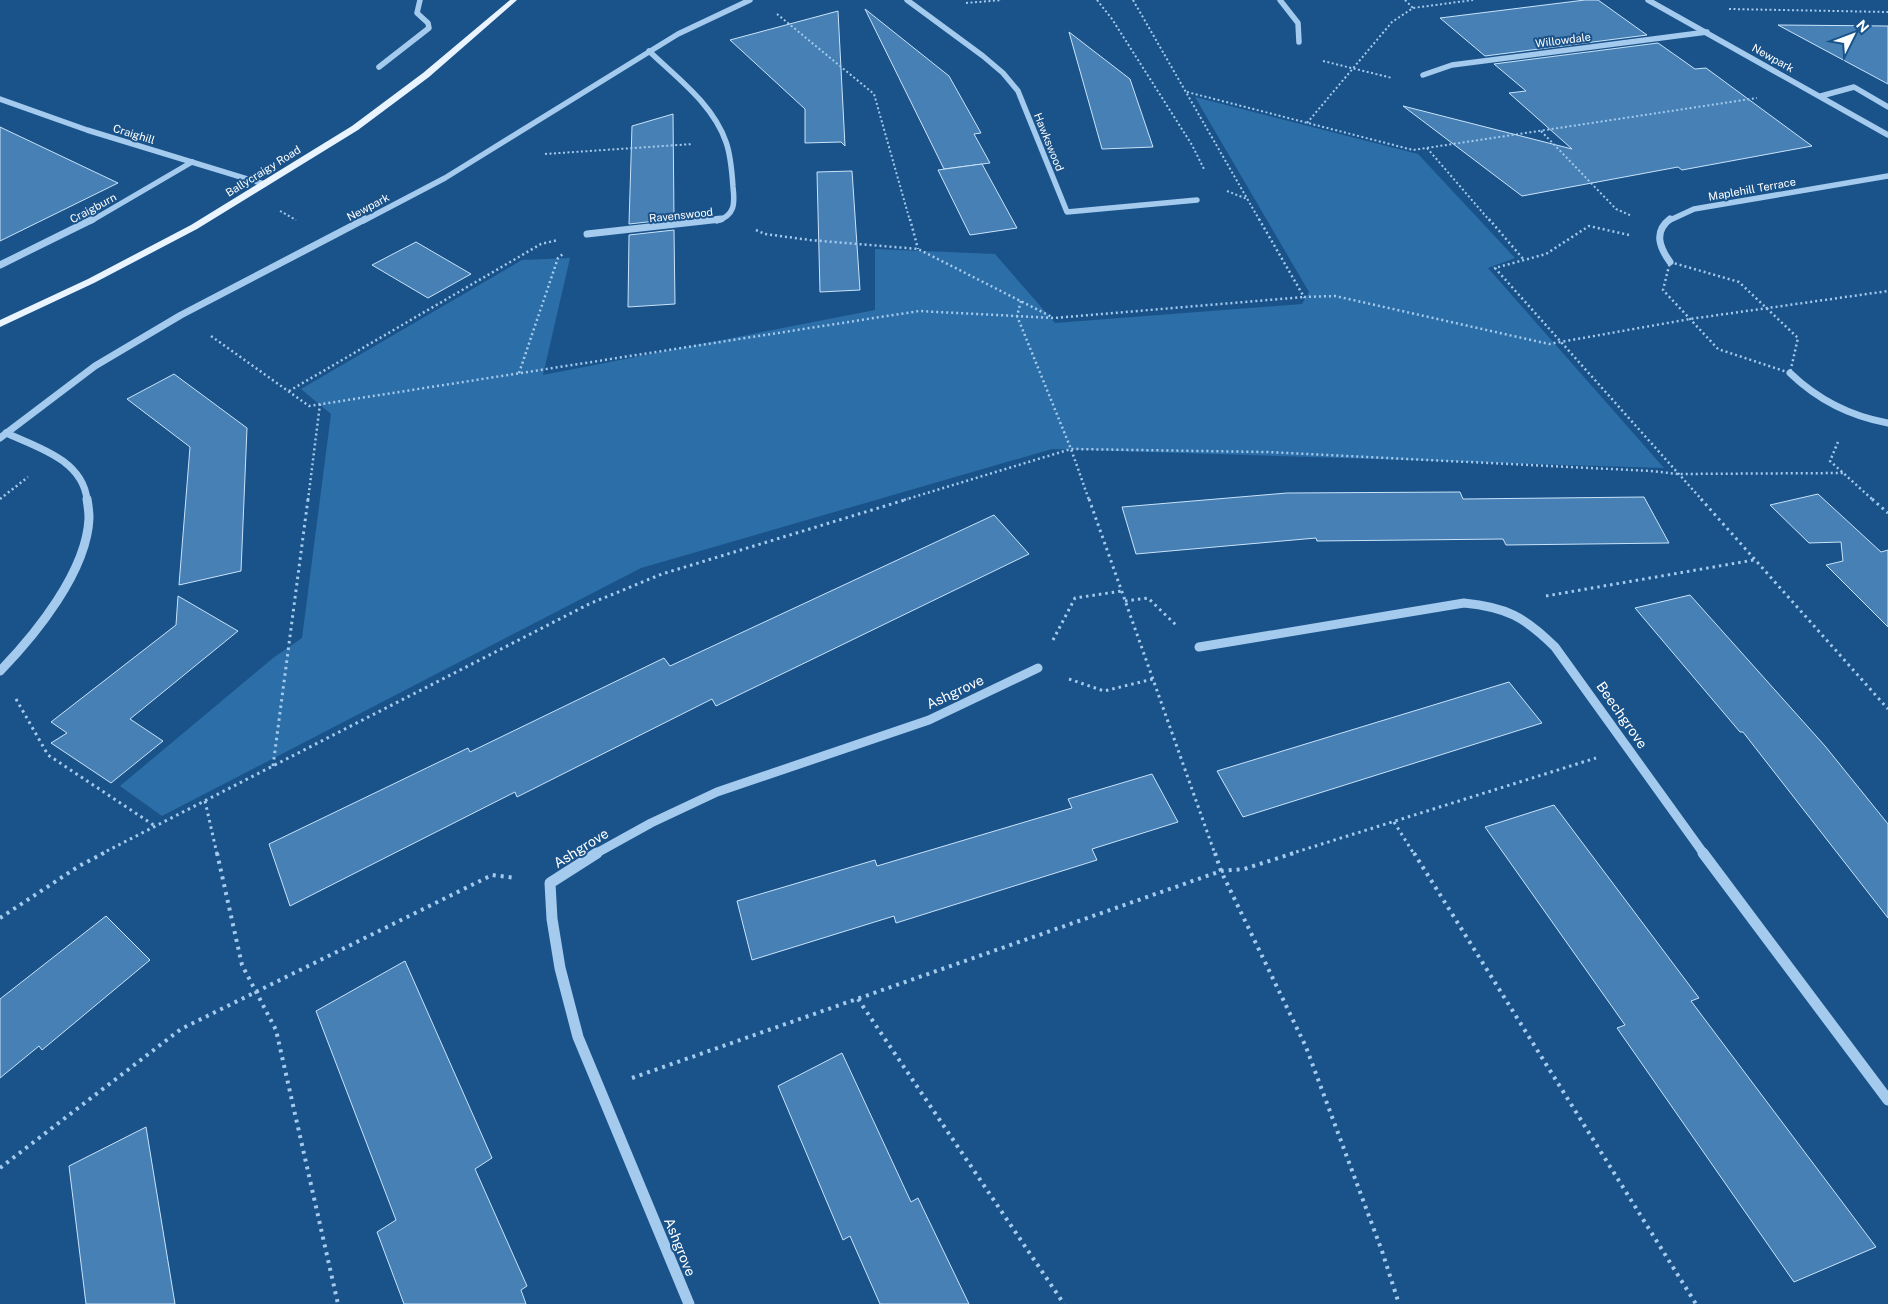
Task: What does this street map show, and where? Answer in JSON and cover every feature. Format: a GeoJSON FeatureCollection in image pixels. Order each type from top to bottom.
{"type":"FeatureCollection","features":[{"type":"Feature","properties":{"kind":"main road","name":"Ballycraigy Road"},"geometry":{"type":"LineString","coordinates":[[0,324],[91,281],[186,231],[355,128],[393,101],[514,0]]}},
{"type":"Feature","properties":{"kind":"street"},"geometry":{"type":"LineString","coordinates":[[379,67],[429,28],[428,23],[417,13],[420,0]]}},
{"type":"Feature","properties":{"kind":"street","name":"Newpark"},"geometry":{"type":"LineString","coordinates":[[3,436],[95,366],[181,314],[445,178],[678,34],[750,0]]}},
{"type":"Feature","properties":{"kind":"street","name":"Hawkswood"},"geometry":{"type":"LineString","coordinates":[[907,0],[983,56],[1003,73],[1018,91],[1067,212],[1197,200]]}},
{"type":"Feature","properties":{"kind":"street"},"geometry":{"type":"LineString","coordinates":[[1280,0],[1298,23],[1299,42]]}},
{"type":"Feature","properties":{"kind":"street","name":"Newpark"},"geometry":{"type":"LineString","coordinates":[[1648,0],[1888,135]]}},
{"type":"Feature","properties":{"kind":"street","name":"Willowdale"},"geometry":{"type":"LineString","coordinates":[[1423,74],[1452,65],[1707,32]]}},
{"type":"Feature","properties":{"kind":"street","name":"Ravenswood"},"geometry":{"type":"LineString","coordinates":[[587,234],[710,222],[725,218],[731,214],[735,204],[726,142],[708,110],[649,51]]}},
{"type":"Feature","properties":{"kind":"street"},"geometry":{"type":"LineString","coordinates":[[1821,96],[1854,88],[1888,107]]}},
{"type":"Feature","properties":{"kind":"street","name":"Craighill"},"geometry":{"type":"LineString","coordinates":[[0,99],[87,130],[264,184]]}},
{"type":"Feature","properties":{"kind":"street","name":"Craigburn"},"geometry":{"type":"LineString","coordinates":[[0,265],[94,219],[192,162]]}},
{"type":"Feature","properties":{"kind":"street","name":"Maplehill Terrace"},"geometry":{"type":"LineString","coordinates":[[1661,229],[1669,219],[1694,209],[1888,176]]}},
{"type":"Feature","properties":{"kind":"street"},"geometry":{"type":"LineString","coordinates":[[1661,229],[1660,248],[1670,262]]}},
{"type":"Feature","properties":{"kind":"street"},"geometry":{"type":"LineString","coordinates":[[1790,373],[1824,401],[1851,414],[1888,423]]}},
{"type":"Feature","properties":{"kind":"street"},"geometry":{"type":"LineString","coordinates":[[0,671],[34,635],[63,590],[86,539],[90,509],[84,484],[72,469],[54,456],[3,436]]}},
{"type":"Feature","properties":{"kind":"street","name":"Beechgrove"},"geometry":{"type":"LineString","coordinates":[[1199,647],[1464,603],[1488,605],[1521,617],[1537,629],[1555,647],[1694,841],[1888,1100]]}},
{"type":"Feature","properties":{"kind":"street","name":"Ashgrove"},"geometry":{"type":"LineString","coordinates":[[689,1304],[578,1037],[560,968],[552,918],[550,883],[643,827],[717,792],[929,720],[1038,668]]}},
{"type":"Feature","properties":{"kind":"path"},"geometry":{"type":"LineString","coordinates":[[1097,0],[1112,19],[1204,169]]}},
{"type":"Feature","properties":{"kind":"path"},"geometry":{"type":"LineString","coordinates":[[1133,0],[1304,297]]}},
{"type":"Feature","properties":{"kind":"path"},"geometry":{"type":"LineString","coordinates":[[1406,0],[1413,8]]}},
{"type":"Feature","properties":{"kind":"path"},"geometry":{"type":"LineString","coordinates":[[1307,123],[1392,22],[1413,8],[1472,0]]}},
{"type":"Feature","properties":{"kind":"path"},"geometry":{"type":"LineString","coordinates":[[1720,8],[1888,12]]}},
{"type":"Feature","properties":{"kind":"path"},"geometry":{"type":"LineString","coordinates":[[775,12],[874,94],[918,249]]}},
{"type":"Feature","properties":{"kind":"path"},"geometry":{"type":"LineString","coordinates":[[1299,42],[1319,60],[1387,78],[1423,74]]}},
{"type":"Feature","properties":{"kind":"path"},"geometry":{"type":"LineString","coordinates":[[1186,92],[1413,150],[1809,90]]}},
{"type":"Feature","properties":{"kind":"path"},"geometry":{"type":"LineString","coordinates":[[1540,130],[1616,209],[1661,229]]}},
{"type":"Feature","properties":{"kind":"path"},"geometry":{"type":"LineString","coordinates":[[544,154],[726,142]]}},
{"type":"Feature","properties":{"kind":"path"},"geometry":{"type":"LineString","coordinates":[[1427,148],[1524,260]]}},
{"type":"Feature","properties":{"kind":"path"},"geometry":{"type":"LineString","coordinates":[[249,194],[330,238]]}},
{"type":"Feature","properties":{"kind":"path"},"geometry":{"type":"LineString","coordinates":[[725,218],[765,234],[918,249],[1054,318]]}},
{"type":"Feature","properties":{"kind":"path"},"geometry":{"type":"LineString","coordinates":[[1659,241],[1589,226],[1546,254],[1495,268],[1559,343],[1888,709]]}},
{"type":"Feature","properties":{"kind":"path"},"geometry":{"type":"LineString","coordinates":[[519,373],[558,258],[587,234]]}},
{"type":"Feature","properties":{"kind":"path"},"geometry":{"type":"LineString","coordinates":[[288,391],[542,244],[587,234]]}},
{"type":"Feature","properties":{"kind":"path"},"geometry":{"type":"LineString","coordinates":[[1670,262],[1739,282],[1766,308],[1798,338],[1790,373],[1718,349],[1663,290],[1670,262]]}},
{"type":"Feature","properties":{"kind":"path"},"geometry":{"type":"LineString","coordinates":[[181,314],[309,406],[919,311],[1054,318],[1335,296],[1549,344],[1690,319],[1888,291]]}},
{"type":"Feature","properties":{"kind":"path"},"geometry":{"type":"LineString","coordinates":[[1021,301],[1016,316],[1071,449],[1221,871],[1306,1047],[1382,1250],[1399,1304]]}},
{"type":"Feature","properties":{"kind":"path"},"geometry":{"type":"LineString","coordinates":[[273,766],[320,404]]}},
{"type":"Feature","properties":{"kind":"path"},"geometry":{"type":"LineString","coordinates":[[1851,414],[1830,461],[1888,513]]}},
{"type":"Feature","properties":{"kind":"path"},"geometry":{"type":"LineString","coordinates":[[0,918],[79,866],[589,604],[662,574],[1071,449],[1266,452],[1651,471],[1678,474],[1844,473]]}},
{"type":"Feature","properties":{"kind":"path"},"geometry":{"type":"LineString","coordinates":[[1521,617],[1545,597],[1755,560]]}},
{"type":"Feature","properties":{"kind":"path"},"geometry":{"type":"LineString","coordinates":[[1122,591],[1076,598],[1038,668],[1104,691],[1152,679]]}},
{"type":"Feature","properties":{"kind":"path"},"geometry":{"type":"LineString","coordinates":[[1125,601],[1148,598],[1199,647]]}},
{"type":"Feature","properties":{"kind":"path"},"geometry":{"type":"LineString","coordinates":[[0,671],[48,755],[156,826]]}},
{"type":"Feature","properties":{"kind":"path"},"geometry":{"type":"LineString","coordinates":[[601,1089],[1221,871],[1244,869],[1628,748]]}},
{"type":"Feature","properties":{"kind":"path"},"geometry":{"type":"LineString","coordinates":[[205,801],[242,964],[276,1030],[338,1304]]}},
{"type":"Feature","properties":{"kind":"path"},"geometry":{"type":"LineString","coordinates":[[1394,822],[1696,1304]]}},
{"type":"Feature","properties":{"kind":"path"},"geometry":{"type":"LineString","coordinates":[[0,1168],[181,1029],[492,875],[550,883]]}},
{"type":"Feature","properties":{"kind":"path"},"geometry":{"type":"LineString","coordinates":[[858,999],[1064,1304]]}},
{"type":"Feature","properties":{"kind":"shaded area"},"geometry":{"type":"Polygon","coordinates":[[[1195,97],[1418,154],[1515,258],[1488,268],[1664,468],[1052,449],[641,568],[162,816],[120,786],[273,658],[302,638],[331,414],[301,389],[522,260],[570,258],[543,375],[875,310],[875,249],[995,254],[1055,323],[1302,304],[1309,292],[1195,97]]]}},
{"type":"Feature","properties":{"kind":"building"},"geometry":{"type":"Polygon","coordinates":[[[1598,0],[1647,35],[1485,56],[1440,18],[1598,0]]]}},
{"type":"Feature","properties":{"kind":"building"},"geometry":{"type":"Polygon","coordinates":[[[865,9],[949,76],[981,133],[974,134],[990,163],[944,169],[865,9]]]}},
{"type":"Feature","properties":{"kind":"building"},"geometry":{"type":"Polygon","coordinates":[[[838,11],[845,146],[841,142],[805,143],[805,109],[730,40],[838,11]]]}},
{"type":"Feature","properties":{"kind":"building"},"geometry":{"type":"Polygon","coordinates":[[[1778,25],[1888,26],[1888,84],[1778,25]]]}},
{"type":"Feature","properties":{"kind":"building"},"geometry":{"type":"Polygon","coordinates":[[[1069,32],[1130,79],[1153,147],[1102,149],[1069,32]]]}},
{"type":"Feature","properties":{"kind":"building"},"geometry":{"type":"Polygon","coordinates":[[[1658,43],[1695,69],[1706,68],[1812,146],[1682,170],[1678,167],[1522,196],[1403,106],[1572,149],[1509,93],[1526,91],[1494,64],[1658,43]]]}},
{"type":"Feature","properties":{"kind":"building"},"geometry":{"type":"Polygon","coordinates":[[[673,114],[674,219],[629,224],[632,126],[673,114]]]}},
{"type":"Feature","properties":{"kind":"building"},"geometry":{"type":"Polygon","coordinates":[[[0,127],[118,183],[0,241],[0,127]]]}},
{"type":"Feature","properties":{"kind":"building"},"geometry":{"type":"Polygon","coordinates":[[[982,164],[1017,228],[970,235],[938,170],[982,164]]]}},
{"type":"Feature","properties":{"kind":"building"},"geometry":{"type":"Polygon","coordinates":[[[852,171],[860,290],[820,292],[817,172],[852,171]]]}},
{"type":"Feature","properties":{"kind":"building"},"geometry":{"type":"Polygon","coordinates":[[[674,230],[675,304],[628,307],[629,235],[674,230]]]}},
{"type":"Feature","properties":{"kind":"building"},"geometry":{"type":"Polygon","coordinates":[[[416,242],[471,274],[428,298],[372,265],[416,242]]]}},
{"type":"Feature","properties":{"kind":"building"},"geometry":{"type":"Polygon","coordinates":[[[174,374],[247,428],[241,571],[179,585],[190,447],[127,399],[174,374]]]}},
{"type":"Feature","properties":{"kind":"building"},"geometry":{"type":"Polygon","coordinates":[[[1460,492],[1463,499],[1644,497],[1669,543],[1506,545],[1503,539],[1317,541],[1316,538],[1136,554],[1122,507],[1287,493],[1460,492]]]}},
{"type":"Feature","properties":{"kind":"building"},"geometry":{"type":"Polygon","coordinates":[[[1818,494],[1881,552],[1888,550],[1888,627],[1826,565],[1843,561],[1841,542],[1809,543],[1770,505],[1818,494]]]}},
{"type":"Feature","properties":{"kind":"building"},"geometry":{"type":"Polygon","coordinates":[[[994,515],[1029,554],[716,706],[712,699],[517,797],[515,792],[290,906],[269,844],[468,748],[470,752],[664,658],[670,666],[994,515]]]}},
{"type":"Feature","properties":{"kind":"building"},"geometry":{"type":"Polygon","coordinates":[[[1690,595],[1825,746],[1888,824],[1888,918],[1743,732],[1740,732],[1635,608],[1690,595]]]}},
{"type":"Feature","properties":{"kind":"building"},"geometry":{"type":"Polygon","coordinates":[[[178,596],[238,631],[130,719],[163,741],[111,783],[51,743],[67,733],[51,722],[176,625],[178,596]]]}},
{"type":"Feature","properties":{"kind":"building"},"geometry":{"type":"Polygon","coordinates":[[[1509,682],[1542,723],[1243,817],[1217,771],[1509,682]]]}},
{"type":"Feature","properties":{"kind":"building"},"geometry":{"type":"Polygon","coordinates":[[[1152,774],[1178,822],[1092,849],[1097,860],[896,923],[894,916],[752,960],[737,901],[875,860],[877,866],[1072,808],[1068,799],[1152,774]]]}},
{"type":"Feature","properties":{"kind":"building"},"geometry":{"type":"Polygon","coordinates":[[[1554,805],[1699,998],[1691,1001],[1876,1247],[1794,1282],[1617,1028],[1625,1025],[1485,827],[1554,805]]]}},
{"type":"Feature","properties":{"kind":"building"},"geometry":{"type":"Polygon","coordinates":[[[106,916],[150,960],[42,1050],[39,1046],[0,1078],[0,999],[106,916]]]}},
{"type":"Feature","properties":{"kind":"building"},"geometry":{"type":"Polygon","coordinates":[[[405,961],[492,1158],[475,1169],[527,1286],[521,1290],[526,1304],[404,1304],[377,1232],[396,1220],[316,1011],[405,961]]]}},
{"type":"Feature","properties":{"kind":"building"},"geometry":{"type":"Polygon","coordinates":[[[842,1053],[911,1202],[918,1198],[969,1304],[880,1304],[850,1236],[843,1240],[778,1086],[842,1053]]]}},
{"type":"Feature","properties":{"kind":"building"},"geometry":{"type":"Polygon","coordinates":[[[146,1127],[175,1304],[86,1304],[69,1166],[146,1127]]]}}]}
